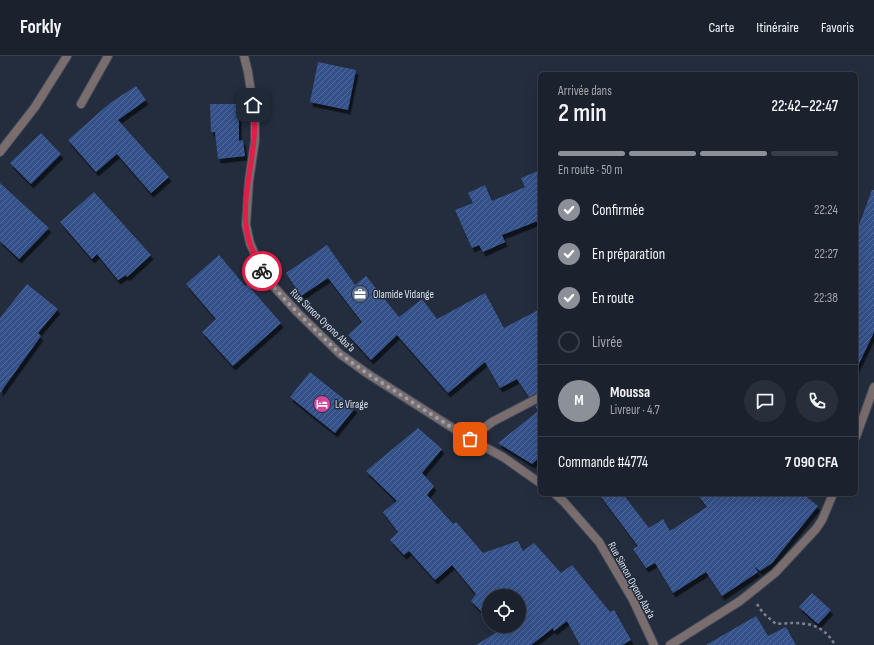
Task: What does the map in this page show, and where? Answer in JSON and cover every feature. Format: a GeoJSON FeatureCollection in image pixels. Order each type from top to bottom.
{"type":"FeatureCollection","features":[{"type":"Feature","properties":{"kind":"street"},"geometry":{"type":"LineString","coordinates":[[0,152],[35,108],[67,56]]}},
{"type":"Feature","properties":{"kind":"street"},"geometry":{"type":"LineString","coordinates":[[81,104],[108,56]]}},
{"type":"Feature","properties":{"kind":"street","name":"Rue Simon Oyono Aba'a"},"geometry":{"type":"LineString","coordinates":[[244,56],[255,118],[255,141],[249,181],[246,225],[255,254],[265,277],[302,317],[340,354],[368,374],[470,439],[503,458],[538,482]]}},
{"type":"Feature","properties":{"kind":"street"},"geometry":{"type":"LineString","coordinates":[[858,431],[874,387]]}},
{"type":"Feature","properties":{"kind":"street"},"geometry":{"type":"LineString","coordinates":[[470,439],[492,422],[538,398]]}},
{"type":"Feature","properties":{"kind":"street","name":"Rue Simon Oyono Aba'a"},"geometry":{"type":"LineString","coordinates":[[557,496],[599,542],[633,600],[654,645]]}},
{"type":"Feature","properties":{"kind":"street"},"geometry":{"type":"LineString","coordinates":[[670,645],[750,594],[775,574],[806,542],[822,520],[832,496]]}},
{"type":"Feature","properties":{"kind":"path"},"geometry":{"type":"LineString","coordinates":[[750,594],[764,612],[776,624],[796,622],[814,626],[830,635],[835,645]]}},
{"type":"Feature","properties":{"kind":"building"},"geometry":{"type":"Polygon","coordinates":[[[318,62],[356,70],[348,110],[310,102],[318,62]]]}},
{"type":"Feature","properties":{"kind":"building"},"geometry":{"type":"Polygon","coordinates":[[[136,86],[146,100],[118,120],[169,177],[151,193],[117,154],[96,172],[68,140],[110,103],[136,86]]]}},
{"type":"Feature","properties":{"kind":"building"},"geometry":{"type":"Polygon","coordinates":[[[210,104],[239,104],[239,141],[243,140],[245,156],[218,159],[215,132],[211,132],[210,104]]]}},
{"type":"Feature","properties":{"kind":"building"},"geometry":{"type":"Polygon","coordinates":[[[41,133],[61,154],[31,184],[10,163],[41,133]]]}},
{"type":"Feature","properties":{"kind":"building"},"geometry":{"type":"Polygon","coordinates":[[[538,171],[538,221],[502,235],[505,242],[483,252],[479,245],[472,248],[455,210],[473,203],[468,193],[485,185],[492,201],[525,187],[521,178],[538,171]]]}},
{"type":"Feature","properties":{"kind":"building"},"geometry":{"type":"Polygon","coordinates":[[[0,183],[49,228],[19,259],[0,241],[0,183]]]}},
{"type":"Feature","properties":{"kind":"building"},"geometry":{"type":"Polygon","coordinates":[[[872,190],[874,190],[874,332],[858,366],[858,228],[872,190]]]}},
{"type":"Feature","properties":{"kind":"building"},"geometry":{"type":"Polygon","coordinates":[[[94,192],[151,255],[127,277],[126,275],[118,280],[97,254],[92,259],[60,222],[94,192]]]}},
{"type":"Feature","properties":{"kind":"building"},"geometry":{"type":"Polygon","coordinates":[[[327,245],[355,285],[366,276],[399,317],[422,299],[437,319],[485,293],[504,328],[538,310],[538,393],[529,397],[517,379],[500,388],[485,362],[448,393],[397,335],[371,360],[348,335],[362,322],[328,278],[301,296],[286,273],[327,245]]]}},
{"type":"Feature","properties":{"kind":"building"},"geometry":{"type":"Polygon","coordinates":[[[219,255],[245,286],[247,284],[281,323],[233,366],[202,332],[216,319],[186,284],[219,255]]]}},
{"type":"Feature","properties":{"kind":"building"},"geometry":{"type":"Polygon","coordinates":[[[27,284],[58,309],[38,333],[41,336],[0,393],[0,318],[27,284]]]}},
{"type":"Feature","properties":{"kind":"building"},"geometry":{"type":"Polygon","coordinates":[[[310,372],[355,408],[335,433],[290,397],[310,372]]]}},
{"type":"Feature","properties":{"kind":"building"},"geometry":{"type":"Polygon","coordinates":[[[538,404],[538,411],[535,406],[538,404]]]}},
{"type":"Feature","properties":{"kind":"building"},"geometry":{"type":"Polygon","coordinates":[[[538,411],[538,459],[532,464],[498,443],[538,411]]]}},
{"type":"Feature","properties":{"kind":"building"},"geometry":{"type":"Polygon","coordinates":[[[418,428],[442,449],[422,473],[434,486],[427,495],[453,524],[456,522],[483,553],[518,541],[523,551],[534,543],[561,573],[572,565],[610,612],[614,610],[631,640],[622,645],[580,645],[567,621],[554,631],[553,628],[531,645],[476,645],[495,633],[526,633],[526,589],[482,589],[482,612],[471,601],[476,594],[452,565],[435,580],[409,551],[404,555],[390,540],[398,532],[383,512],[397,501],[366,471],[418,428]]]}},
{"type":"Feature","properties":{"kind":"building"},"geometry":{"type":"Polygon","coordinates":[[[600,496],[625,496],[649,528],[663,519],[670,531],[707,507],[699,496],[806,496],[818,506],[772,563],[760,571],[754,566],[758,572],[722,596],[706,572],[673,593],[655,563],[646,568],[633,549],[638,546],[600,496]]]}},
{"type":"Feature","properties":{"kind":"building"},"geometry":{"type":"Polygon","coordinates":[[[812,593],[831,610],[818,624],[799,607],[812,593]]]}},
{"type":"Feature","properties":{"kind":"building"},"geometry":{"type":"Polygon","coordinates":[[[756,616],[768,636],[786,627],[796,645],[706,645],[756,616]]]}},
{"type":"Feature","properties":{"kind":"way so far"},"geometry":{"type":"LineString","coordinates":[[262,271],[265,277],[289,304],[340,354],[395,392],[470,439]]}},
{"type":"Feature","properties":{"kind":"place","name":"Olamide Vidange"},"geometry":{"type":"Point","coordinates":[360,294]}},
{"type":"Feature","properties":{"kind":"place","name":"Le Virage"},"geometry":{"type":"Point","coordinates":[322,404]}},
{"type":"Feature","properties":{"kind":"route"},"geometry":{"type":"LineString","coordinates":[[253,105],[255,118],[255,141],[249,181],[246,225],[250,242],[262,271]]}}]}
